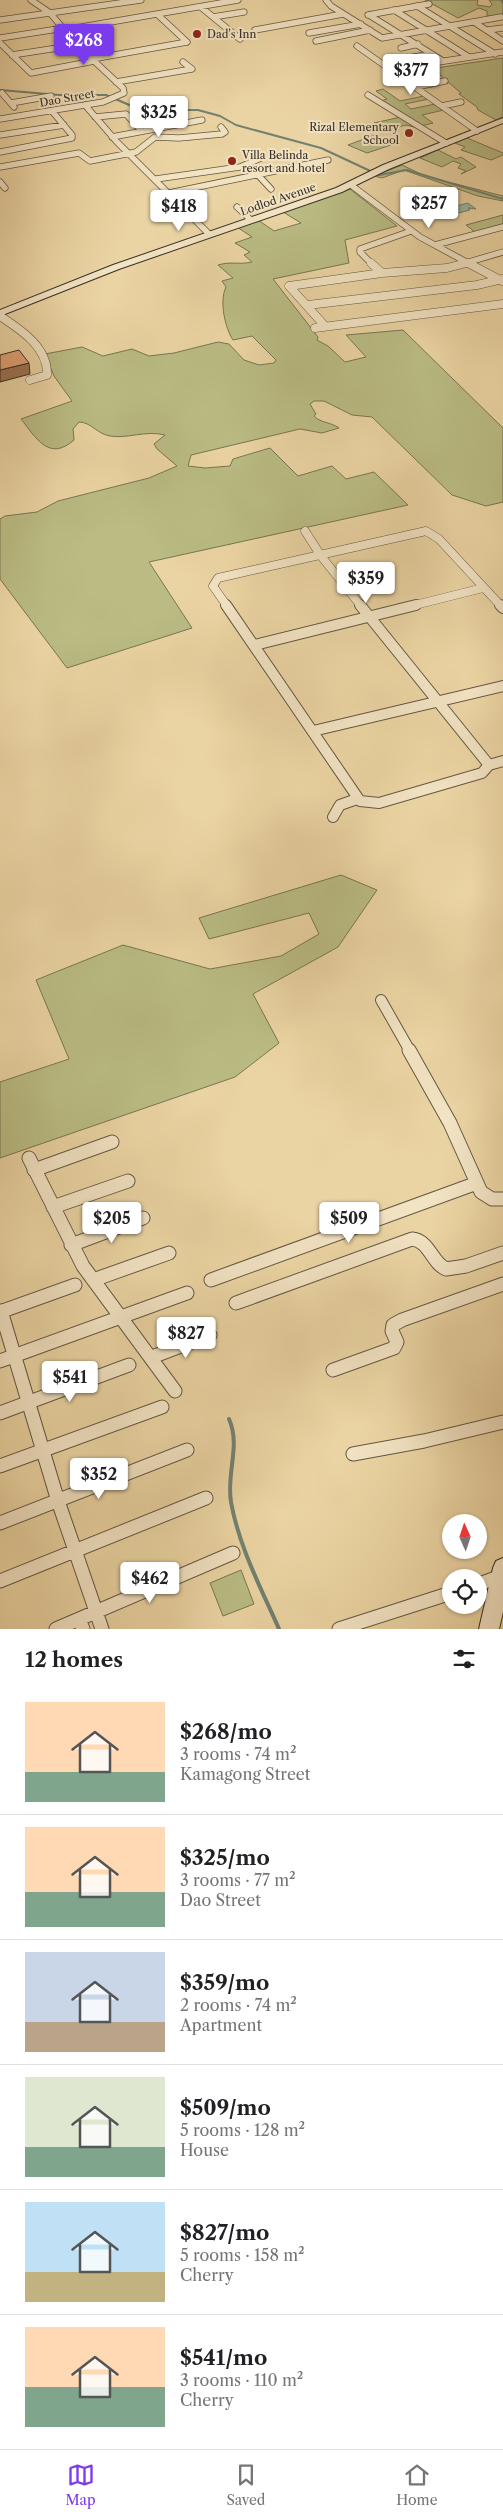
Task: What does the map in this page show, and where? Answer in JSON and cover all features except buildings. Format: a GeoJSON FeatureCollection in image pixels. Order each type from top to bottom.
{"type":"FeatureCollection","features":[{"type":"Feature","properties":{"kind":"main road","name":"Lodlod Avenue"},"geometry":{"type":"LineString","coordinates":[[0,314],[116,267],[351,185],[503,120]]}},
{"type":"Feature","properties":{"kind":"main road"},"geometry":{"type":"LineString","coordinates":[[489,1629],[502,1572]]}},
{"type":"Feature","properties":{"kind":"street","name":"Dao Street"},"geometry":{"type":"LineString","coordinates":[[0,119],[85,105],[110,99],[124,91],[77,44],[50,13],[31,0]]}},
{"type":"Feature","properties":{"kind":"street"},"geometry":{"type":"LineString","coordinates":[[0,20],[141,0]]}},
{"type":"Feature","properties":{"kind":"street"},"geometry":{"type":"LineString","coordinates":[[0,38],[202,8],[238,0]]}},
{"type":"Feature","properties":{"kind":"street"},"geometry":{"type":"LineString","coordinates":[[326,0],[331,6],[382,38],[502,17]]}},
{"type":"Feature","properties":{"kind":"street"},"geometry":{"type":"LineString","coordinates":[[352,18],[429,4]]}},
{"type":"Feature","properties":{"kind":"street"},"geometry":{"type":"LineString","coordinates":[[417,6],[495,54]]}},
{"type":"Feature","properties":{"kind":"street"},"geometry":{"type":"LineString","coordinates":[[202,8],[240,39]]}},
{"type":"Feature","properties":{"kind":"street"},"geometry":{"type":"LineString","coordinates":[[394,10],[469,57]]}},
{"type":"Feature","properties":{"kind":"street"},"geometry":{"type":"LineString","coordinates":[[213,17],[244,12]]}},
{"type":"Feature","properties":{"kind":"street"},"geometry":{"type":"LineString","coordinates":[[255,30],[344,14]]}},
{"type":"Feature","properties":{"kind":"street"},"geometry":{"type":"LineString","coordinates":[[0,43],[31,73],[188,42],[158,15]]}},
{"type":"Feature","properties":{"kind":"street"},"geometry":{"type":"LineString","coordinates":[[370,15],[443,61]]}},
{"type":"Feature","properties":{"kind":"street"},"geometry":{"type":"LineString","coordinates":[[474,22],[502,40]]}},
{"type":"Feature","properties":{"kind":"street"},"geometry":{"type":"LineString","coordinates":[[309,33],[361,24]]}},
{"type":"Feature","properties":{"kind":"street"},"geometry":{"type":"LineString","coordinates":[[488,30],[503,28]]}},
{"type":"Feature","properties":{"kind":"street"},"geometry":{"type":"LineString","coordinates":[[316,41],[370,30]]}},
{"type":"Feature","properties":{"kind":"street"},"geometry":{"type":"LineString","coordinates":[[12,55],[77,44]]}},
{"type":"Feature","properties":{"kind":"street"},"geometry":{"type":"LineString","coordinates":[[401,48],[418,44]]}},
{"type":"Feature","properties":{"kind":"street"},"geometry":{"type":"LineString","coordinates":[[357,46],[476,131]]}},
{"type":"Feature","properties":{"kind":"street"},"geometry":{"type":"LineString","coordinates":[[419,65],[503,52]]}},
{"type":"Feature","properties":{"kind":"street"},"geometry":{"type":"LineString","coordinates":[[408,58],[432,54]]}},
{"type":"Feature","properties":{"kind":"street"},"geometry":{"type":"LineString","coordinates":[[116,82],[192,69],[183,62]]}},
{"type":"Feature","properties":{"kind":"street"},"geometry":{"type":"LineString","coordinates":[[400,76],[423,71]]}},
{"type":"Feature","properties":{"kind":"street"},"geometry":{"type":"LineString","coordinates":[[416,87],[445,82]]}},
{"type":"Feature","properties":{"kind":"street"},"geometry":{"type":"LineString","coordinates":[[2,93],[21,116]]}},
{"type":"Feature","properties":{"kind":"street"},"geometry":{"type":"LineString","coordinates":[[368,95],[446,143]]}},
{"type":"Feature","properties":{"kind":"street"},"geometry":{"type":"LineString","coordinates":[[11,103],[51,96]]}},
{"type":"Feature","properties":{"kind":"street"},"geometry":{"type":"LineString","coordinates":[[442,106],[461,102]]}},
{"type":"Feature","properties":{"kind":"street"},"geometry":{"type":"LineString","coordinates":[[85,105],[112,137],[209,234]]}},
{"type":"Feature","properties":{"kind":"street"},"geometry":{"type":"LineString","coordinates":[[0,152],[72,138],[52,111]]}},
{"type":"Feature","properties":{"kind":"street"},"geometry":{"type":"LineString","coordinates":[[95,117],[126,114],[142,131]]}},
{"type":"Feature","properties":{"kind":"street"},"geometry":{"type":"LineString","coordinates":[[112,137],[202,120]]}},
{"type":"Feature","properties":{"kind":"street"},"geometry":{"type":"LineString","coordinates":[[0,136],[64,125]]}},
{"type":"Feature","properties":{"kind":"street"},"geometry":{"type":"LineString","coordinates":[[0,167],[79,153],[90,161],[138,150],[153,138],[220,134],[225,132],[221,127]]}},
{"type":"Feature","properties":{"kind":"street"},"geometry":{"type":"LineString","coordinates":[[156,179],[240,167],[261,158]]}},
{"type":"Feature","properties":{"kind":"street"},"geometry":{"type":"LineString","coordinates":[[169,193],[328,160]]}},
{"type":"Feature","properties":{"kind":"street"},"geometry":{"type":"LineString","coordinates":[[306,165],[315,172]]}},
{"type":"Feature","properties":{"kind":"street"},"geometry":{"type":"LineString","coordinates":[[282,170],[291,177]]}},
{"type":"Feature","properties":{"kind":"street"},"geometry":{"type":"LineString","coordinates":[[258,175],[271,188]]}},
{"type":"Feature","properties":{"kind":"street"},"geometry":{"type":"LineString","coordinates":[[0,182],[6,188]]}},
{"type":"Feature","properties":{"kind":"street"},"geometry":{"type":"LineString","coordinates":[[351,185],[435,245],[502,280]]}},
{"type":"Feature","properties":{"kind":"street"},"geometry":{"type":"LineString","coordinates":[[237,207],[251,220]]}},
{"type":"Feature","properties":{"kind":"street"},"geometry":{"type":"LineString","coordinates":[[435,245],[503,227]]}},
{"type":"Feature","properties":{"kind":"street"},"geometry":{"type":"LineString","coordinates":[[382,273],[360,252],[360,249],[412,230]]}},
{"type":"Feature","properties":{"kind":"street"},"geometry":{"type":"LineString","coordinates":[[324,325],[289,286],[382,273],[447,268],[503,252]]}},
{"type":"Feature","properties":{"kind":"street"},"geometry":{"type":"LineString","coordinates":[[308,306],[477,285],[502,280]]}},
{"type":"Feature","properties":{"kind":"street"},"geometry":{"type":"LineString","coordinates":[[315,328],[324,325],[503,304]]}},
{"type":"Feature","properties":{"kind":"street"},"geometry":{"type":"LineString","coordinates":[[0,314],[28,335],[48,365],[47,375],[30,380]]}},
{"type":"Feature","properties":{"kind":"street"},"geometry":{"type":"LineString","coordinates":[[305,531],[321,556],[489,765]]}},
{"type":"Feature","properties":{"kind":"street"},"geometry":{"type":"LineString","coordinates":[[503,608],[439,538],[426,531],[226,576],[214,582],[214,588],[358,799],[364,802],[379,803],[482,773],[489,765],[503,761]]}},
{"type":"Feature","properties":{"kind":"street"},"geometry":{"type":"LineString","coordinates":[[255,646],[483,588]]}},
{"type":"Feature","properties":{"kind":"street"},"geometry":{"type":"LineString","coordinates":[[312,731],[503,686]]}},
{"type":"Feature","properties":{"kind":"street"},"geometry":{"type":"LineString","coordinates":[[333,817],[340,805],[358,799]]}},
{"type":"Feature","properties":{"kind":"street"},"geometry":{"type":"LineString","coordinates":[[381,1000],[450,1123],[485,1197],[492,1199],[503,1198]]}},
{"type":"Feature","properties":{"kind":"street"},"geometry":{"type":"LineString","coordinates":[[112,1142],[32,1164],[71,1245],[93,1280],[152,1357],[175,1391]]}},
{"type":"Feature","properties":{"kind":"street"},"geometry":{"type":"LineString","coordinates":[[53,1207],[128,1181]]}},
{"type":"Feature","properties":{"kind":"street"},"geometry":{"type":"LineString","coordinates":[[211,1280],[477,1183]]}},
{"type":"Feature","properties":{"kind":"street"},"geometry":{"type":"LineString","coordinates":[[71,1245],[144,1218]]}},
{"type":"Feature","properties":{"kind":"street"},"geometry":{"type":"LineString","coordinates":[[236,1303],[412,1239],[417,1239],[423,1244],[438,1265],[449,1269],[503,1253]]}},
{"type":"Feature","properties":{"kind":"street"},"geometry":{"type":"LineString","coordinates":[[93,1280],[169,1253]]}},
{"type":"Feature","properties":{"kind":"street"},"geometry":{"type":"LineString","coordinates":[[333,1370],[394,1348],[397,1342],[392,1331],[393,1325],[402,1320],[503,1284]]}},
{"type":"Feature","properties":{"kind":"street"},"geometry":{"type":"LineString","coordinates":[[75,1285],[1,1312],[16,1356],[58,1501],[102,1629]]}},
{"type":"Feature","properties":{"kind":"street"},"geometry":{"type":"LineString","coordinates":[[0,1361],[187,1293]]}},
{"type":"Feature","properties":{"kind":"street"},"geometry":{"type":"LineString","coordinates":[[152,1357],[210,1335]]}},
{"type":"Feature","properties":{"kind":"street"},"geometry":{"type":"LineString","coordinates":[[0,1413],[129,1365]]}},
{"type":"Feature","properties":{"kind":"street"},"geometry":{"type":"LineString","coordinates":[[0,1466],[162,1407]]}},
{"type":"Feature","properties":{"kind":"street"},"geometry":{"type":"LineString","coordinates":[[353,1454],[391,1445],[434,1439],[503,1422]]}},
{"type":"Feature","properties":{"kind":"street"},"geometry":{"type":"LineString","coordinates":[[0,1523],[187,1450]]}},
{"type":"Feature","properties":{"kind":"street"},"geometry":{"type":"LineString","coordinates":[[0,1581],[206,1498]]}},
{"type":"Feature","properties":{"kind":"street"},"geometry":{"type":"LineString","coordinates":[[56,1629],[81,1624],[96,1611],[233,1553]]}},
{"type":"Feature","properties":{"kind":"street"},"geometry":{"type":"LineString","coordinates":[[487,1580],[502,1572]]}},
{"type":"Feature","properties":{"kind":"street"},"geometry":{"type":"LineString","coordinates":[[339,1629],[442,1595]]}},
{"type":"Feature","properties":{"kind":"green space"},"geometry":{"type":"Polygon","coordinates":[[[425,0],[478,0],[477,5],[490,7],[492,4],[489,0],[503,0],[503,17],[487,16],[487,11],[479,8],[458,18],[425,0]]]}},
{"type":"Feature","properties":{"kind":"green space"},"geometry":{"type":"Polygon","coordinates":[[[503,58],[503,117],[496,120],[478,110],[477,107],[459,94],[461,93],[441,76],[436,68],[503,58]]]}},
{"type":"Feature","properties":{"kind":"green space"},"geometry":{"type":"Polygon","coordinates":[[[383,89],[400,101],[424,96],[429,99],[405,104],[411,109],[435,104],[444,110],[422,115],[433,123],[421,126],[381,101],[387,99],[376,91],[383,89]]]}},
{"type":"Feature","properties":{"kind":"green space"},"geometry":{"type":"Polygon","coordinates":[[[401,117],[418,128],[406,125],[388,130],[374,123],[401,117]]]}},
{"type":"Feature","properties":{"kind":"green space"},"geometry":{"type":"Polygon","coordinates":[[[375,135],[394,144],[367,153],[348,145],[375,135]]]}},
{"type":"Feature","properties":{"kind":"green space"},"geometry":{"type":"Polygon","coordinates":[[[467,138],[503,153],[503,155],[491,160],[461,150],[465,147],[455,143],[467,138]]]}},
{"type":"Feature","properties":{"kind":"green space"},"geometry":{"type":"Polygon","coordinates":[[[438,150],[456,159],[461,157],[476,167],[461,174],[466,171],[458,168],[461,164],[453,161],[442,167],[420,158],[438,150]]]}},
{"type":"Feature","properties":{"kind":"green space"},"geometry":{"type":"Polygon","coordinates":[[[402,165],[425,176],[503,196],[503,201],[478,196],[404,170],[382,178],[374,176],[402,165]]]}},
{"type":"Feature","properties":{"kind":"green space"},"geometry":{"type":"Polygon","coordinates":[[[350,189],[397,226],[345,240],[349,263],[273,279],[318,337],[317,340],[328,346],[345,362],[366,357],[346,335],[403,330],[503,428],[503,502],[486,506],[452,495],[372,417],[352,415],[324,401],[314,401],[310,404],[316,414],[314,416],[339,428],[322,433],[300,429],[191,455],[188,466],[205,468],[230,466],[233,459],[270,448],[298,476],[332,466],[346,479],[374,472],[408,505],[149,562],[192,628],[67,668],[0,579],[0,519],[5,516],[37,512],[58,501],[149,478],[177,466],[157,449],[154,444],[165,435],[144,434],[116,437],[105,435],[87,424],[79,422],[73,429],[74,440],[65,446],[57,449],[50,448],[38,440],[21,419],[72,401],[54,376],[45,354],[82,347],[103,356],[132,349],[149,356],[174,353],[218,342],[229,344],[244,360],[259,365],[274,363],[276,360],[252,336],[233,340],[230,335],[223,307],[226,287],[222,281],[233,278],[218,265],[252,262],[244,255],[250,252],[235,243],[252,237],[237,227],[258,220],[274,231],[301,223],[283,212],[350,189]]]}},
{"type":"Feature","properties":{"kind":"green space"},"geometry":{"type":"Polygon","coordinates":[[[503,215],[503,224],[475,232],[466,225],[503,215]]]}},
{"type":"Feature","properties":{"kind":"green space"},"geometry":{"type":"Polygon","coordinates":[[[341,875],[377,890],[338,947],[253,994],[279,1043],[235,1077],[0,1158],[0,1082],[69,1059],[36,980],[123,945],[210,969],[281,956],[319,934],[309,913],[209,939],[199,918],[341,875]]]}},
{"type":"Feature","properties":{"kind":"green space"},"geometry":{"type":"Polygon","coordinates":[[[241,1570],[254,1604],[223,1616],[210,1583],[241,1570]]]}},
{"type":"Feature","properties":{"kind":"shaded area"},"geometry":{"type":"Polygon","coordinates":[[[468,203],[476,209],[468,208],[470,210],[439,218],[432,212],[468,203]]]}},
{"type":"Feature","properties":{"kind":"waterway"},"geometry":{"type":"LineString","coordinates":[[0,90],[59,95],[106,95],[141,110],[198,110],[220,116],[236,125],[321,148],[379,175],[407,170],[503,199]]}},
{"type":"Feature","properties":{"kind":"waterway"},"geometry":{"type":"LineString","coordinates":[[229,1419],[234,1439],[230,1491],[235,1519],[251,1567],[279,1629]]}},
{"type":"Feature","properties":{"kind":"place","name":"Dad's Inn"},"geometry":{"type":"Point","coordinates":[197,34]}},
{"type":"Feature","properties":{"kind":"place","name":"Rizal Elementary School"},"geometry":{"type":"Point","coordinates":[409,133]}},
{"type":"Feature","properties":{"kind":"place","name":"Villa Belinda resort and hotel"},"geometry":{"type":"Point","coordinates":[232,161]}}]}
